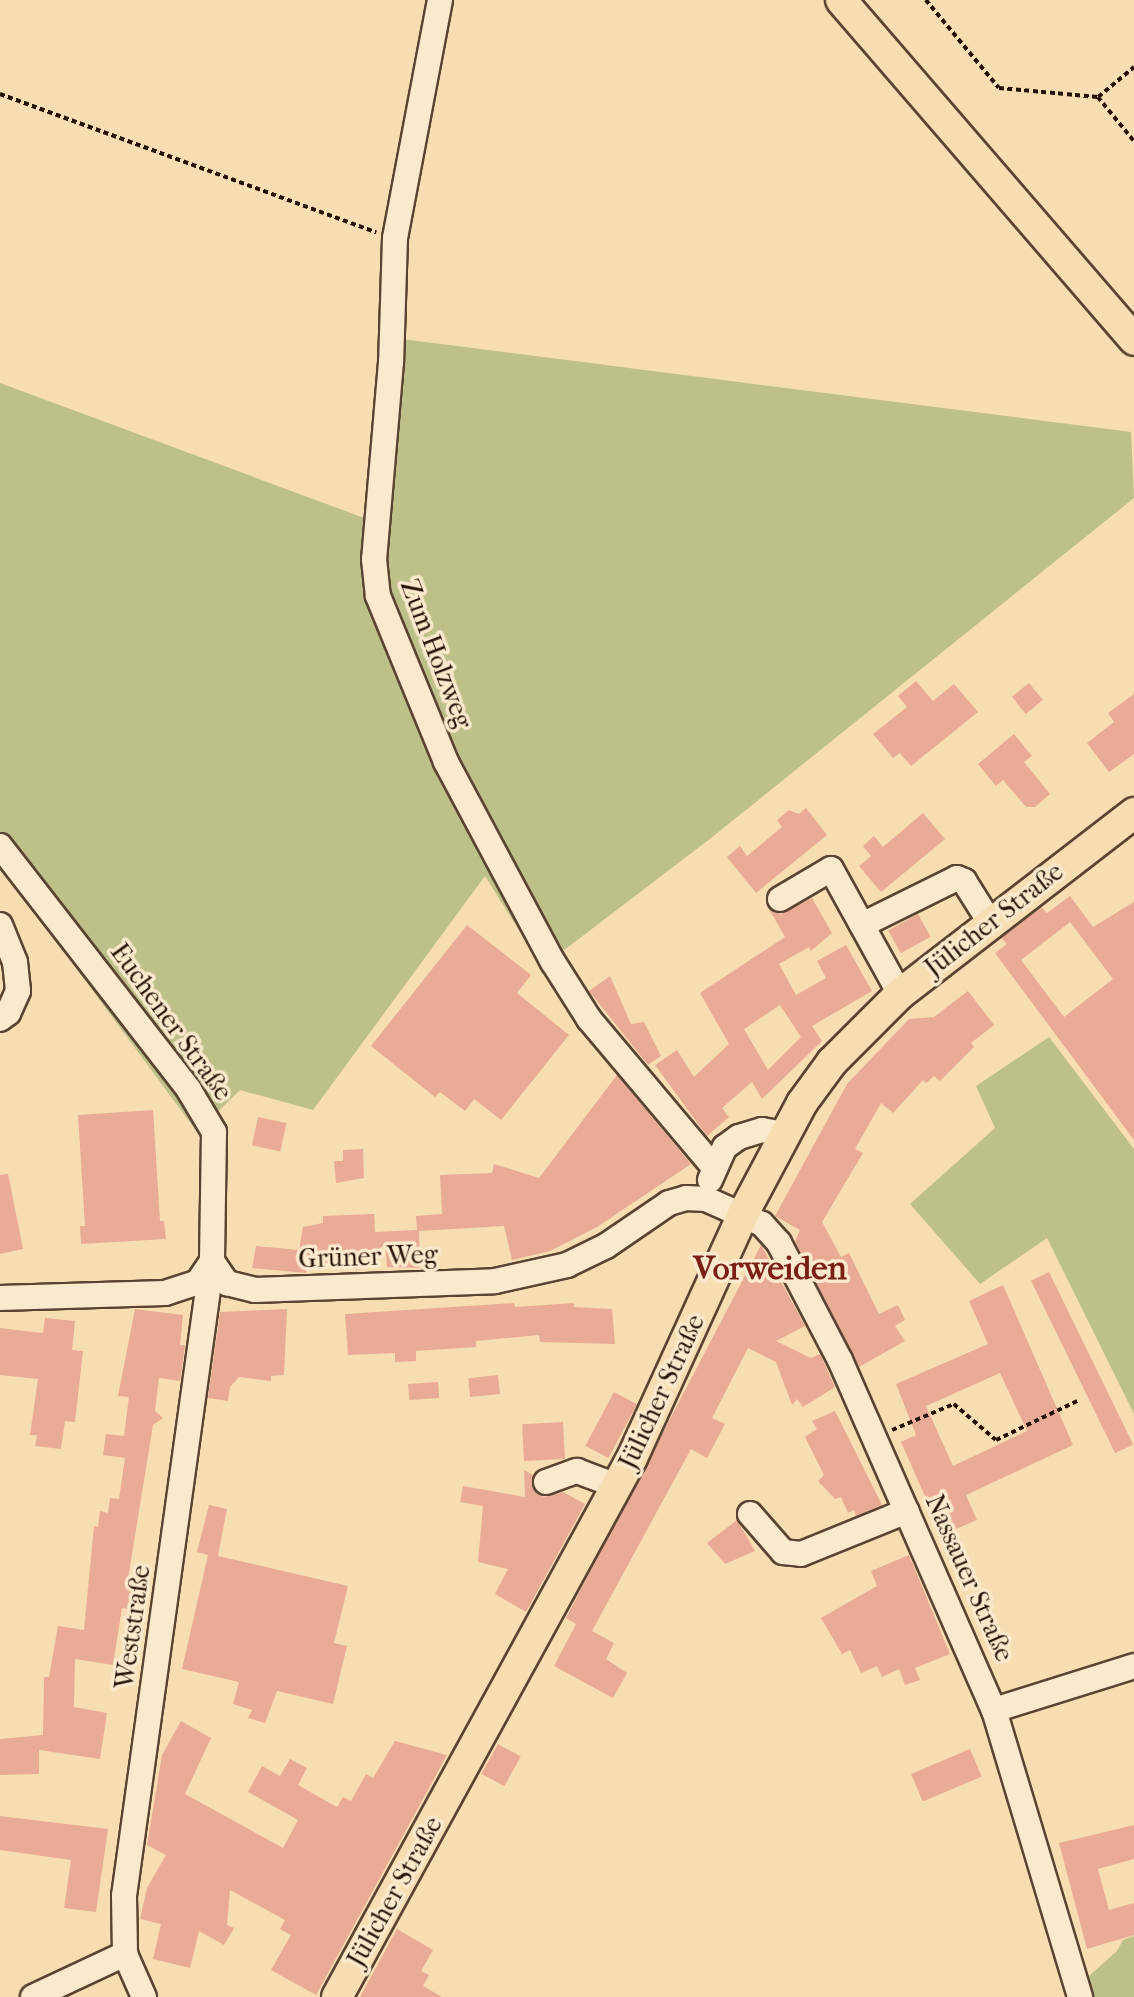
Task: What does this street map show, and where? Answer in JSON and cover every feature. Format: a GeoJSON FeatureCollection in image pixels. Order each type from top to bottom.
{"type":"FeatureCollection","features":[{"type":"Feature","properties":{"kind":"main road"},"geometry":{"type":"LineString","coordinates":[[841,0],[1134,340]]}},
{"type":"Feature","properties":{"kind":"main road","name":"Jülicher Straße"},"geometry":{"type":"LineString","coordinates":[[337,1997],[617,1486],[743,1214],[785,1134],[832,1062],[900,994],[1134,813]]}},
{"type":"Feature","properties":{"kind":"street","name":"Zum Holzweg"},"geometry":{"type":"LineString","coordinates":[[440,0],[395,238],[391,362],[374,559],[378,596],[446,762],[552,962],[589,1019],[713,1166]]}},
{"type":"Feature","properties":{"kind":"street","name":"Euchener Straße"},"geometry":{"type":"LineString","coordinates":[[0,846],[189,1090],[214,1132],[212,1261]]}},
{"type":"Feature","properties":{"kind":"street"},"geometry":{"type":"LineString","coordinates":[[780,898],[831,869],[900,994]]}},
{"type":"Feature","properties":{"kind":"street"},"geometry":{"type":"LineString","coordinates":[[862,925],[957,878],[964,881],[991,924]]}},
{"type":"Feature","properties":{"kind":"street"},"geometry":{"type":"LineString","coordinates":[[0,925],[15,962],[18,991],[8,1013],[0,1019]]}},
{"type":"Feature","properties":{"kind":"street"},"geometry":{"type":"LineString","coordinates":[[706,1199],[713,1166],[739,1137],[762,1130],[785,1134]]}},
{"type":"Feature","properties":{"kind":"street","name":"Grüner Weg"},"geometry":{"type":"LineString","coordinates":[[212,1261],[228,1283],[255,1290],[508,1279],[555,1269],[606,1246],[668,1203],[706,1199],[743,1214]]}},
{"type":"Feature","properties":{"kind":"street","name":"Nassauer Straße"},"geometry":{"type":"LineString","coordinates":[[743,1214],[761,1224],[779,1243],[840,1360],[994,1710],[1080,1997]]}},
{"type":"Feature","properties":{"kind":"street"},"geometry":{"type":"LineString","coordinates":[[0,1298],[165,1293],[198,1282],[212,1261]]}},
{"type":"Feature","properties":{"kind":"street","name":"Weststraße"},"geometry":{"type":"LineString","coordinates":[[144,1997],[125,1954],[124,1896],[212,1261]]}},
{"type":"Feature","properties":{"kind":"street"},"geometry":{"type":"LineString","coordinates":[[546,1482],[578,1471],[617,1486]]}},
{"type":"Feature","properties":{"kind":"street"},"geometry":{"type":"LineString","coordinates":[[750,1514],[783,1552],[801,1554],[907,1511]]}},
{"type":"Feature","properties":{"kind":"street"},"geometry":{"type":"LineString","coordinates":[[994,1710],[1134,1666]]}},
{"type":"Feature","properties":{"kind":"street"},"geometry":{"type":"LineString","coordinates":[[33,1997],[125,1954]]}},
{"type":"Feature","properties":{"kind":"path"},"geometry":{"type":"LineString","coordinates":[[926,0],[999,88],[1098,97],[1134,67]]}},
{"type":"Feature","properties":{"kind":"path"},"geometry":{"type":"LineString","coordinates":[[0,94],[395,238]]}},
{"type":"Feature","properties":{"kind":"path"},"geometry":{"type":"LineString","coordinates":[[1098,97],[1134,141]]}},
{"type":"Feature","properties":{"kind":"path"},"geometry":{"type":"LineString","coordinates":[[874,1438],[954,1404],[996,1440],[1077,1401]]}},
{"type":"Feature","properties":{"kind":"green space"},"geometry":{"type":"Polygon","coordinates":[[[386,337],[1131,432],[1134,498],[711,838],[542,967],[485,876],[313,1110],[240,1090],[197,1132],[0,865],[0,383],[367,519],[386,337]]]}},
{"type":"Feature","properties":{"kind":"green space"},"geometry":{"type":"Polygon","coordinates":[[[1049,1037],[1134,1149],[1134,1414],[1047,1238],[980,1284],[910,1204],[995,1128],[976,1086],[1049,1037]]]}},
{"type":"Feature","properties":{"kind":"green space"},"geometry":{"type":"Polygon","coordinates":[[[1134,1936],[1134,1997],[1094,1997],[1089,1976],[1117,1951],[1123,1940],[1134,1936]]]}},
{"type":"Feature","properties":{"kind":"building"},"geometry":{"type":"Polygon","coordinates":[[[916,681],[933,701],[954,684],[978,712],[911,766],[900,753],[893,758],[873,734],[907,707],[898,696],[916,681]]]}},
{"type":"Feature","properties":{"kind":"building"},"geometry":{"type":"Polygon","coordinates":[[[1029,683],[1043,700],[1026,714],[1012,697],[1029,683]]]}},
{"type":"Feature","properties":{"kind":"building"},"geometry":{"type":"Polygon","coordinates":[[[1134,694],[1134,754],[1109,772],[1087,743],[1114,722],[1108,713],[1134,694]]]}},
{"type":"Feature","properties":{"kind":"building"},"geometry":{"type":"Polygon","coordinates":[[[1014,734],[1032,756],[1024,762],[1050,794],[1035,807],[1026,807],[1003,780],[996,786],[978,764],[1014,734]]]}},
{"type":"Feature","properties":{"kind":"building"},"geometry":{"type":"Polygon","coordinates":[[[806,808],[827,835],[756,893],[727,857],[740,846],[747,856],[782,827],[777,820],[789,810],[799,814],[806,808]]]}},
{"type":"Feature","properties":{"kind":"building"},"geometry":{"type":"Polygon","coordinates":[[[923,813],[945,839],[881,892],[859,866],[871,856],[863,846],[874,836],[883,847],[923,813]]]}},
{"type":"Feature","properties":{"kind":"building"},"geometry":{"type":"Polygon","coordinates":[[[1070,896],[1093,927],[1134,902],[1134,1140],[995,953],[1007,944],[1001,938],[1041,907],[1047,913],[1070,896]],[[1070,922],[1021,960],[1064,1017],[1113,979],[1070,922]]]}},
{"type":"Feature","properties":{"kind":"building"},"geometry":{"type":"Polygon","coordinates":[[[812,898],[832,933],[811,951],[809,947],[779,964],[796,995],[826,978],[817,961],[846,945],[872,991],[812,1026],[822,1041],[762,1099],[752,1082],[722,1108],[729,1117],[707,1136],[655,1065],[677,1050],[694,1077],[729,1044],[700,993],[785,937],[769,909],[781,914],[812,898]],[[780,1005],[744,1029],[768,1070],[801,1037],[780,1005]]]}},
{"type":"Feature","properties":{"kind":"building"},"geometry":{"type":"Polygon","coordinates":[[[918,914],[931,937],[901,953],[888,930],[918,914]]]}},
{"type":"Feature","properties":{"kind":"building"},"geometry":{"type":"Polygon","coordinates":[[[467,925],[531,975],[517,993],[569,1035],[501,1120],[474,1099],[465,1111],[440,1092],[435,1097],[371,1046],[467,925]]]}},
{"type":"Feature","properties":{"kind":"building"},"geometry":{"type":"Polygon","coordinates":[[[610,976],[631,1024],[644,1022],[661,1056],[648,1065],[589,991],[610,976]]]}},
{"type":"Feature","properties":{"kind":"building"},"geometry":{"type":"Polygon","coordinates":[[[968,991],[994,1025],[971,1043],[974,1047],[940,1081],[934,1076],[926,1083],[923,1080],[893,1113],[881,1103],[855,1149],[863,1153],[822,1222],[841,1257],[849,1253],[879,1314],[898,1305],[905,1320],[895,1326],[905,1341],[859,1367],[795,1241],[800,1230],[775,1216],[847,1084],[909,1019],[934,1017],[968,991]]]}},
{"type":"Feature","properties":{"kind":"building"},"geometry":{"type":"Polygon","coordinates":[[[617,1075],[691,1164],[597,1227],[550,1251],[512,1260],[504,1226],[419,1231],[420,1268],[387,1267],[385,1244],[356,1271],[354,1262],[307,1264],[306,1273],[252,1268],[256,1246],[299,1250],[303,1227],[323,1223],[323,1216],[374,1214],[375,1232],[417,1230],[416,1216],[442,1214],[440,1175],[492,1173],[494,1164],[539,1178],[617,1075]]]}},
{"type":"Feature","properties":{"kind":"building"},"geometry":{"type":"Polygon","coordinates":[[[153,1110],[160,1221],[164,1221],[166,1239],[81,1244],[80,1226],[85,1226],[78,1115],[153,1110]]]}},
{"type":"Feature","properties":{"kind":"building"},"geometry":{"type":"Polygon","coordinates":[[[258,1117],[286,1123],[280,1151],[252,1145],[258,1117]]]}},
{"type":"Feature","properties":{"kind":"building"},"geometry":{"type":"Polygon","coordinates":[[[363,1149],[364,1178],[336,1183],[334,1161],[343,1161],[343,1150],[363,1149]]]}},
{"type":"Feature","properties":{"kind":"building"},"geometry":{"type":"Polygon","coordinates":[[[8,1174],[23,1249],[0,1254],[0,1175],[8,1174]]]}},
{"type":"Feature","properties":{"kind":"building"},"geometry":{"type":"Polygon","coordinates":[[[761,1245],[805,1326],[776,1341],[811,1358],[820,1354],[835,1387],[803,1407],[797,1399],[792,1405],[776,1362],[748,1348],[712,1418],[725,1424],[707,1458],[691,1449],[592,1631],[614,1643],[606,1659],[627,1673],[613,1698],[554,1666],[576,1624],[566,1618],[761,1245]]]}},
{"type":"Feature","properties":{"kind":"building"},"geometry":{"type":"Polygon","coordinates":[[[1049,1272],[1133,1445],[1115,1453],[1031,1281],[1049,1272]]]}},
{"type":"Feature","properties":{"kind":"building"},"geometry":{"type":"Polygon","coordinates":[[[1003,1285],[1073,1445],[966,1495],[977,1520],[942,1535],[901,1442],[916,1435],[896,1384],[988,1344],[969,1301],[1003,1285]],[[1000,1373],[926,1406],[953,1466],[1027,1431],[1000,1373]]]}},
{"type":"Feature","properties":{"kind":"building"},"geometry":{"type":"Polygon","coordinates":[[[514,1303],[515,1307],[574,1303],[574,1307],[612,1309],[615,1344],[540,1342],[539,1335],[476,1341],[476,1347],[416,1351],[416,1361],[395,1362],[395,1353],[348,1355],[345,1314],[514,1303]]]}},
{"type":"Feature","properties":{"kind":"building"},"geometry":{"type":"Polygon","coordinates":[[[135,1309],[183,1315],[180,1345],[185,1345],[180,1381],[159,1378],[155,1411],[163,1418],[153,1425],[127,1585],[133,1586],[129,1609],[122,1608],[113,1665],[75,1659],[74,1707],[107,1713],[100,1759],[39,1750],[39,1774],[0,1775],[0,1739],[43,1735],[44,1677],[49,1677],[58,1626],[84,1630],[94,1526],[98,1527],[100,1511],[108,1513],[110,1498],[119,1499],[125,1458],[103,1455],[106,1434],[124,1436],[129,1397],[118,1396],[135,1309]]]}},
{"type":"Feature","properties":{"kind":"building"},"geometry":{"type":"Polygon","coordinates":[[[287,1309],[284,1375],[271,1376],[271,1381],[239,1377],[230,1387],[228,1401],[208,1398],[220,1312],[287,1309]]]}},
{"type":"Feature","properties":{"kind":"building"},"geometry":{"type":"Polygon","coordinates":[[[45,1318],[75,1321],[72,1350],[83,1351],[75,1422],[65,1421],[61,1449],[35,1446],[37,1435],[30,1435],[38,1379],[0,1375],[0,1328],[43,1333],[45,1318]]]}},
{"type":"Feature","properties":{"kind":"building"},"geometry":{"type":"Polygon","coordinates":[[[498,1375],[500,1394],[470,1397],[468,1378],[498,1375]]]}},
{"type":"Feature","properties":{"kind":"building"},"geometry":{"type":"Polygon","coordinates":[[[438,1382],[439,1398],[409,1400],[408,1384],[438,1382]]]}},
{"type":"Feature","properties":{"kind":"building"},"geometry":{"type":"Polygon","coordinates":[[[614,1392],[637,1404],[608,1458],[585,1446],[614,1392]]]}},
{"type":"Feature","properties":{"kind":"building"},"geometry":{"type":"Polygon","coordinates":[[[835,1411],[882,1505],[856,1516],[854,1510],[848,1513],[841,1497],[835,1499],[818,1481],[824,1475],[805,1437],[817,1429],[812,1421],[835,1411]]]}},
{"type":"Feature","properties":{"kind":"building"},"geometry":{"type":"Polygon","coordinates":[[[563,1422],[565,1459],[524,1461],[522,1424],[563,1422]]]}},
{"type":"Feature","properties":{"kind":"building"},"geometry":{"type":"Polygon","coordinates":[[[524,1470],[533,1475],[537,1494],[544,1497],[563,1492],[585,1504],[526,1612],[495,1594],[508,1569],[478,1562],[483,1506],[460,1502],[463,1486],[525,1497],[524,1470]]]}},
{"type":"Feature","properties":{"kind":"building"},"geometry":{"type":"Polygon","coordinates":[[[209,1505],[227,1509],[218,1556],[348,1586],[334,1643],[347,1646],[333,1704],[277,1691],[265,1723],[248,1718],[252,1710],[233,1704],[239,1682],[182,1669],[208,1555],[197,1552],[209,1505]]]}},
{"type":"Feature","properties":{"kind":"building"},"geometry":{"type":"Polygon","coordinates":[[[737,1520],[755,1551],[725,1564],[707,1543],[737,1520]]]}},
{"type":"Feature","properties":{"kind":"building"},"geometry":{"type":"Polygon","coordinates":[[[909,1555],[950,1654],[915,1668],[920,1680],[905,1685],[899,1669],[882,1677],[877,1666],[861,1673],[850,1650],[842,1654],[821,1618],[877,1586],[871,1571],[909,1555]]]}},
{"type":"Feature","properties":{"kind":"building"},"geometry":{"type":"Polygon","coordinates":[[[181,1721],[211,1738],[185,1794],[283,1848],[298,1820],[248,1792],[262,1766],[280,1776],[290,1759],[307,1768],[298,1785],[337,1807],[343,1797],[351,1801],[366,1774],[373,1778],[395,1741],[447,1755],[316,1995],[271,1970],[291,1935],[280,1929],[285,1920],[230,1890],[227,1925],[234,1928],[224,1945],[199,1931],[190,1968],[153,1959],[161,1924],[140,1919],[147,1888],[166,1855],[147,1845],[162,1755],[181,1721]]]}},
{"type":"Feature","properties":{"kind":"building"},"geometry":{"type":"Polygon","coordinates":[[[498,1744],[521,1757],[504,1786],[482,1774],[498,1744]]]}},
{"type":"Feature","properties":{"kind":"building"},"geometry":{"type":"Polygon","coordinates":[[[970,1749],[982,1777],[923,1802],[911,1774],[970,1749]]]}},
{"type":"Feature","properties":{"kind":"building"},"geometry":{"type":"Polygon","coordinates":[[[0,1816],[108,1829],[96,1912],[64,1908],[71,1860],[0,1850],[0,1816]]]}},
{"type":"Feature","properties":{"kind":"building"},"geometry":{"type":"Polygon","coordinates":[[[1134,1825],[1134,1859],[1098,1869],[1109,1910],[1134,1903],[1134,1935],[1087,1949],[1059,1843],[1134,1825]]]}},
{"type":"Feature","properties":{"kind":"building"},"geometry":{"type":"Polygon","coordinates":[[[397,1929],[433,1950],[421,1971],[429,1975],[423,1986],[442,1997],[360,1997],[397,1929]]]}},
{"type":"Feature","properties":{"kind":"district","name":"Vorweiden"},"geometry":{"type":"Point","coordinates":[770,1269]}}]}
